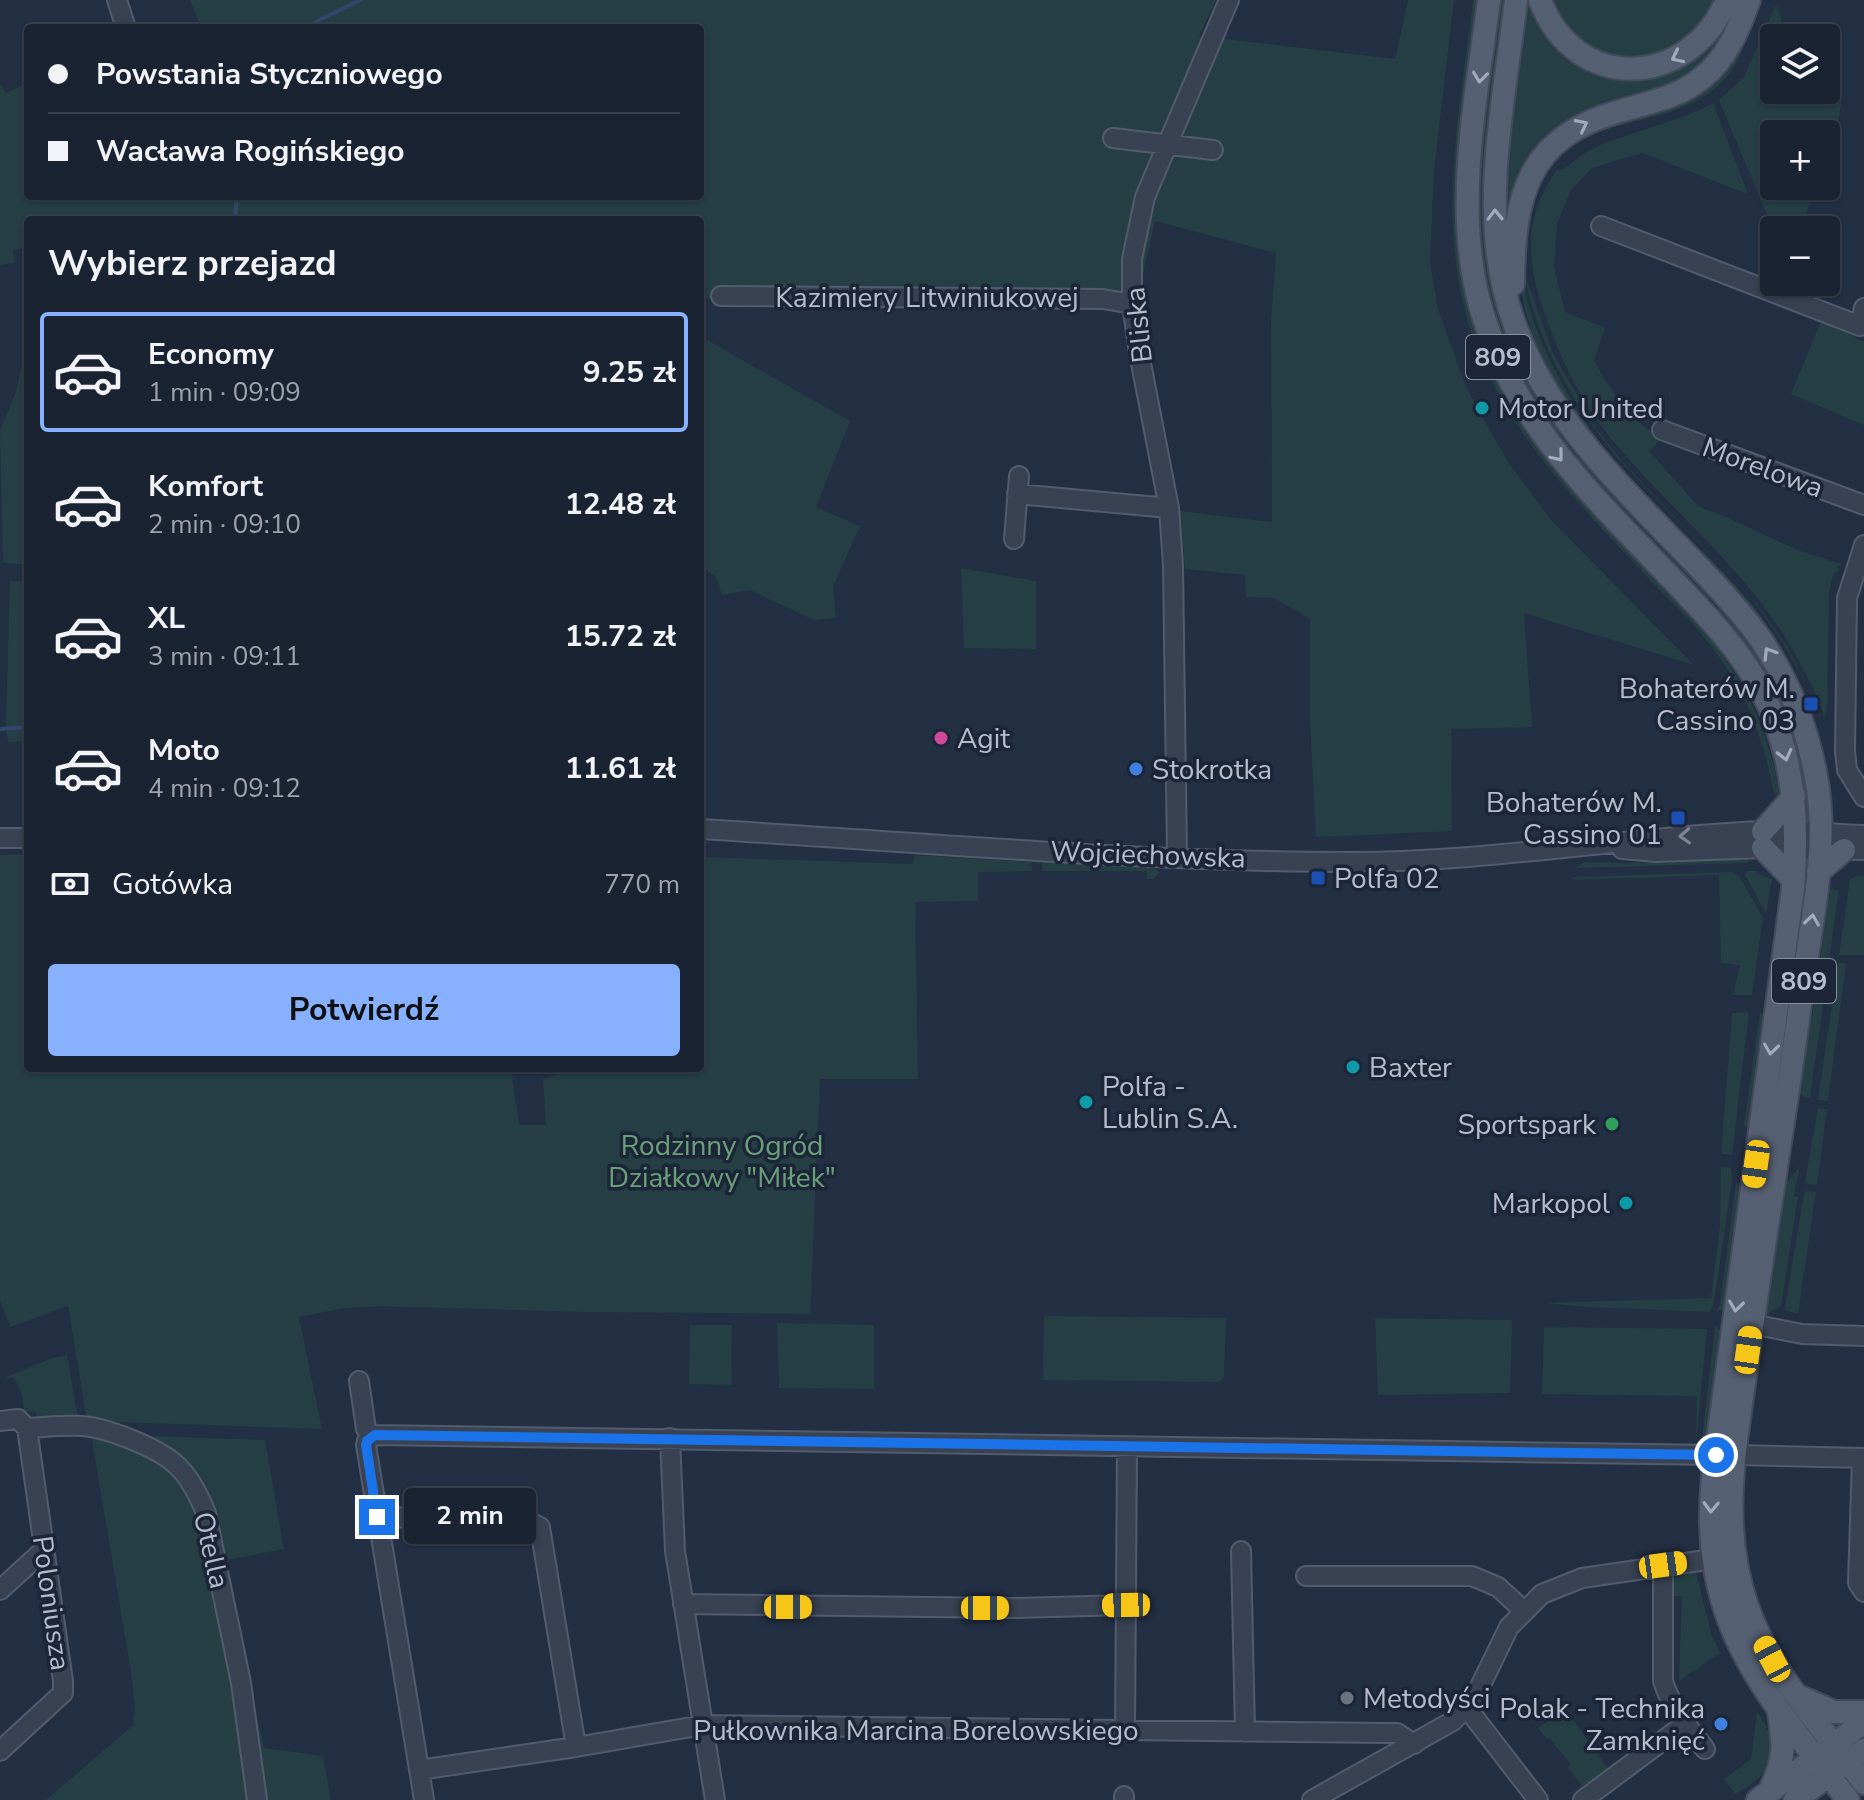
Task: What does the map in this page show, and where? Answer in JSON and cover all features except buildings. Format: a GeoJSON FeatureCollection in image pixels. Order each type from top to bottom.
{"type":"FeatureCollection","features":[{"type":"Feature","properties":{"kind":"main road","name":"809"},"geometry":{"type":"LineString","coordinates":[[1489,0],[1470,160],[1468,217],[1476,288],[1496,352],[1524,408],[1560,458],[1710,619],[1747,666],[1777,728],[1794,796],[1796,840],[1793,879],[1725,1455],[1729,1511],[1723,1558],[1722,1606],[1752,1670],[1779,1708]]}},
{"type":"Feature","properties":{"kind":"main road","name":"809"},"geometry":{"type":"LineString","coordinates":[[1516,0],[1495,201],[1498,256],[1513,319],[1534,371],[1566,423],[1600,464],[1732,603],[1776,663],[1796,706],[1810,748],[1819,795],[1818,872],[1786,1113],[1752,1324],[1725,1455]]}},
{"type":"Feature","properties":{"kind":"main road"},"geometry":{"type":"LineString","coordinates":[[1540,0],[1558,35],[1574,50],[1607,65],[1630,68],[1655,66],[1690,50],[1713,27],[1727,0]]}},
{"type":"Feature","properties":{"kind":"main road"},"geometry":{"type":"LineString","coordinates":[[1513,319],[1516,221],[1525,191],[1541,158],[1556,142],[1579,126],[1672,96],[1702,78],[1730,44],[1749,0]]}},
{"type":"Feature","properties":{"kind":"main road"},"geometry":{"type":"LineString","coordinates":[[1793,879],[1763,840],[1794,796]]}},
{"type":"Feature","properties":{"kind":"main road"},"geometry":{"type":"LineString","coordinates":[[1818,872],[1854,850]]}},
{"type":"Feature","properties":{"kind":"main road","name":"809"},"geometry":{"type":"LineString","coordinates":[[1723,1558],[1772,1659],[1838,1758]]}},
{"type":"Feature","properties":{"kind":"main road"},"geometry":{"type":"LineString","coordinates":[[1799,1696],[1828,1710],[1864,1712]]}},
{"type":"Feature","properties":{"kind":"main road"},"geometry":{"type":"LineString","coordinates":[[1779,1708],[1864,1783]]}},
{"type":"Feature","properties":{"kind":"main road"},"geometry":{"type":"LineString","coordinates":[[1763,1796],[1782,1760],[1779,1708]]}},
{"type":"Feature","properties":{"kind":"main road"},"geometry":{"type":"LineString","coordinates":[[1795,1800],[1838,1758],[1864,1722]]}},
{"type":"Feature","properties":{"kind":"main road"},"geometry":{"type":"LineString","coordinates":[[1763,1796],[1838,1758]]}},
{"type":"Feature","properties":{"kind":"main road"},"geometry":{"type":"LineString","coordinates":[[1838,1758],[1848,1800]]}},
{"type":"Feature","properties":{"kind":"street"},"geometry":{"type":"LineString","coordinates":[[117,0],[125,24]]}},
{"type":"Feature","properties":{"kind":"street","name":"Bliska"},"geometry":{"type":"LineString","coordinates":[[1177,856],[1173,565],[1169,508],[1139,353],[1132,304],[1132,259],[1145,197],[1229,0]]}},
{"type":"Feature","properties":{"kind":"street"},"geometry":{"type":"LineString","coordinates":[[1113,138],[1213,150]]}},
{"type":"Feature","properties":{"kind":"street"},"geometry":{"type":"LineString","coordinates":[[1601,226],[1863,321]]}},
{"type":"Feature","properties":{"kind":"street","name":"Kazimiery Litwiniukowej"},"geometry":{"type":"LineString","coordinates":[[721,296],[1103,299],[1132,304]]}},
{"type":"Feature","properties":{"kind":"street","name":"Morelowa"},"geometry":{"type":"LineString","coordinates":[[1662,430],[1864,505]]}},
{"type":"Feature","properties":{"kind":"street"},"geometry":{"type":"LineString","coordinates":[[1014,539],[1018,485],[1169,508]]}},
{"type":"Feature","properties":{"kind":"street"},"geometry":{"type":"LineString","coordinates":[[1864,545],[1847,598],[1845,751],[1847,770],[1864,797]]}},
{"type":"Feature","properties":{"kind":"street","name":"Wojciechowska"},"geometry":{"type":"LineString","coordinates":[[704,829],[1177,856],[1353,862],[1596,846],[1642,839],[1820,841],[1864,835]]}},
{"type":"Feature","properties":{"kind":"street"},"geometry":{"type":"LineString","coordinates":[[0,838],[24,838]]}},
{"type":"Feature","properties":{"kind":"street","name":"Wojciechowska"},"geometry":{"type":"LineString","coordinates":[[1820,841],[1854,850]]}},
{"type":"Feature","properties":{"kind":"street"},"geometry":{"type":"LineString","coordinates":[[1752,1324],[1802,1334],[1864,1336]]}},
{"type":"Feature","properties":{"kind":"street"},"geometry":{"type":"LineString","coordinates":[[359,1381],[371,1432],[366,1445],[424,1800]]}},
{"type":"Feature","properties":{"kind":"street","name":"Otella"},"geometry":{"type":"LineString","coordinates":[[0,1421],[18,1419],[27,1428],[83,1426],[123,1436],[165,1454],[196,1490],[206,1513],[241,1683],[257,1800]]}},
{"type":"Feature","properties":{"kind":"street","name":"Poloniusza"},"geometry":{"type":"LineString","coordinates":[[0,1751],[63,1693],[27,1428]]}},
{"type":"Feature","properties":{"kind":"street"},"geometry":{"type":"LineString","coordinates":[[371,1432],[1863,1458],[1858,1583],[1864,1592]]}},
{"type":"Feature","properties":{"kind":"street"},"geometry":{"type":"LineString","coordinates":[[670,1438],[674,1538],[715,1800]]}},
{"type":"Feature","properties":{"kind":"street"},"geometry":{"type":"LineString","coordinates":[[1125,1731],[1127,1447]]}},
{"type":"Feature","properties":{"kind":"street"},"geometry":{"type":"LineString","coordinates":[[377,1517],[526,1520],[540,1527],[576,1747]]}},
{"type":"Feature","properties":{"kind":"street"},"geometry":{"type":"LineString","coordinates":[[0,1590],[44,1550]]}},
{"type":"Feature","properties":{"kind":"street"},"geometry":{"type":"LineString","coordinates":[[1241,1551],[1245,1732]]}},
{"type":"Feature","properties":{"kind":"street"},"geometry":{"type":"LineString","coordinates":[[1321,1798],[1453,1721],[1467,1708],[1479,1689],[1502,1639],[1523,1610],[1542,1594],[1567,1582],[1723,1558]]}},
{"type":"Feature","properties":{"kind":"street"},"geometry":{"type":"LineString","coordinates":[[1663,1565],[1663,1681],[1685,1724],[1705,1749]]}},
{"type":"Feature","properties":{"kind":"street"},"geometry":{"type":"LineString","coordinates":[[1306,1576],[1472,1576],[1498,1587],[1523,1610]]}},
{"type":"Feature","properties":{"kind":"street"},"geometry":{"type":"LineString","coordinates":[[683,1604],[982,1608],[1126,1605]]}},
{"type":"Feature","properties":{"kind":"street"},"geometry":{"type":"LineString","coordinates":[[1467,1708],[1538,1800]]}},
{"type":"Feature","properties":{"kind":"street"},"geometry":{"type":"LineString","coordinates":[[1583,1800],[1685,1724]]}},
{"type":"Feature","properties":{"kind":"street","name":"Pułkownika Marcina Borelowskiego"},"geometry":{"type":"LineString","coordinates":[[419,1770],[703,1725],[1397,1733],[1414,1744]]}},
{"type":"Feature","properties":{"kind":"green space"},"geometry":{"type":"Polygon","coordinates":[[[190,0],[1216,0],[1199,36],[1395,59],[1408,0],[1454,0],[1434,170],[1430,262],[1438,309],[1466,387],[1508,462],[1551,520],[1694,665],[1524,613],[1532,727],[1451,729],[1452,831],[1316,837],[1310,720],[1310,619],[1274,598],[1246,597],[1245,575],[1185,569],[1180,511],[1272,522],[1271,320],[1276,253],[1155,221],[1138,297],[1100,291],[704,299],[704,216],[24,216],[24,248],[13,250],[15,263],[0,265],[0,83],[6,93],[24,85],[24,200],[704,200],[704,24],[199,24],[190,0]]]}},
{"type":"Feature","properties":{"kind":"green space"},"geometry":{"type":"Polygon","coordinates":[[[1473,0],[1479,0],[1460,148],[1458,221],[1466,295],[1480,343],[1500,389],[1541,452],[1590,509],[1660,580],[1723,656],[1748,697],[1767,743],[1779,794],[1774,794],[1751,714],[1720,658],[1693,624],[1594,521],[1540,457],[1494,387],[1477,348],[1464,307],[1453,231],[1458,115],[1473,0]]]}},
{"type":"Feature","properties":{"kind":"green space"},"geometry":{"type":"Polygon","coordinates":[[[1499,0],[1508,0],[1494,116],[1515,347],[1738,620],[1786,702],[1811,792],[1806,792],[1787,715],[1766,672],[1732,629],[1582,469],[1534,403],[1514,368],[1498,330],[1487,290],[1479,208],[1483,125],[1499,0]]]}},
{"type":"Feature","properties":{"kind":"green space"},"geometry":{"type":"Polygon","coordinates":[[[1524,0],[1532,0],[1541,22],[1640,76],[1739,0],[1720,47],[1685,82],[1566,124],[1506,238],[1504,167],[1524,0]]]}},
{"type":"Feature","properties":{"kind":"green space"},"geometry":{"type":"Polygon","coordinates":[[[1547,0],[1718,0],[1712,13],[1667,54],[1619,61],[1577,43],[1547,0]]]}},
{"type":"Feature","properties":{"kind":"green space"},"geometry":{"type":"Polygon","coordinates":[[[1757,0],[1737,62],[1723,81],[1705,96],[1662,114],[1572,142],[1556,155],[1537,183],[1525,214],[1521,246],[1523,279],[1542,343],[1573,403],[1591,430],[1638,487],[1743,593],[1785,654],[1799,686],[1741,603],[1617,474],[1566,405],[1550,376],[1526,314],[1518,252],[1527,198],[1551,155],[1568,139],[1590,127],[1658,107],[1697,89],[1724,64],[1757,0]]]}},
{"type":"Feature","properties":{"kind":"green space"},"geometry":{"type":"Polygon","coordinates":[[[1776,5],[1782,24],[1768,24],[1776,5]]]}},
{"type":"Feature","properties":{"kind":"green space"},"geometry":{"type":"Polygon","coordinates":[[[1760,41],[1760,104],[1840,104],[1840,97],[1842,100],[1838,120],[1760,120],[1760,198],[1719,100],[1744,77],[1760,41]]]}},
{"type":"Feature","properties":{"kind":"green space"},"geometry":{"type":"Polygon","coordinates":[[[1713,103],[1748,194],[1642,153],[1592,168],[1571,190],[1557,224],[1554,266],[1565,312],[1605,328],[1594,360],[1600,371],[1632,416],[1663,437],[1649,451],[1699,507],[1795,549],[1841,564],[1837,568],[1840,570],[1833,575],[1829,593],[1827,711],[1824,719],[1803,669],[1764,606],[1614,442],[1590,410],[1554,340],[1532,268],[1534,219],[1546,187],[1556,171],[1603,144],[1683,117],[1713,103]]]}},
{"type":"Feature","properties":{"kind":"green space"},"geometry":{"type":"Polygon","coordinates":[[[1761,200],[1812,200],[1804,216],[1767,216],[1761,200]]]}},
{"type":"Feature","properties":{"kind":"green space"},"geometry":{"type":"Polygon","coordinates":[[[1524,272],[1553,353],[1597,430],[1625,464],[1757,604],[1787,646],[1806,683],[1783,643],[1751,598],[1616,456],[1585,415],[1547,346],[1529,297],[1524,272]]]}},
{"type":"Feature","properties":{"kind":"green space"},"geometry":{"type":"Polygon","coordinates":[[[1822,319],[1864,342],[1864,425],[1791,394],[1822,319]]]}},
{"type":"Feature","properties":{"kind":"green space"},"geometry":{"type":"Polygon","coordinates":[[[704,338],[850,421],[816,507],[860,526],[833,586],[836,618],[814,620],[750,590],[722,595],[716,577],[704,568],[704,338]]]}},
{"type":"Feature","properties":{"kind":"green space"},"geometry":{"type":"Polygon","coordinates":[[[24,361],[24,565],[3,563],[0,430],[16,392],[24,361]]]}},
{"type":"Feature","properties":{"kind":"green space"},"geometry":{"type":"Polygon","coordinates":[[[961,568],[1036,581],[1036,649],[964,648],[961,568]]]}},
{"type":"Feature","properties":{"kind":"green space"},"geometry":{"type":"Polygon","coordinates":[[[10,581],[24,581],[24,741],[8,742],[10,581]]]}},
{"type":"Feature","properties":{"kind":"green space","name":"Rodzinny Ogród Działkowy \"Miłek\""},"geometry":{"type":"Polygon","coordinates":[[[24,854],[24,1072],[512,1072],[519,1125],[546,1125],[543,1079],[563,1072],[704,1072],[704,857],[913,864],[914,855],[1031,862],[1032,871],[978,872],[978,901],[915,902],[918,1079],[820,1079],[810,1314],[380,1306],[345,1308],[299,1317],[322,1429],[87,1421],[68,1306],[10,1327],[0,1301],[0,855],[24,854]]]}},
{"type":"Feature","properties":{"kind":"green space"},"geometry":{"type":"Polygon","coordinates":[[[1750,859],[1747,863],[1575,868],[1584,862],[1750,859]]]}},
{"type":"Feature","properties":{"kind":"green space"},"geometry":{"type":"Polygon","coordinates":[[[1042,862],[1153,868],[1160,872],[1154,879],[1147,879],[1146,871],[1042,871],[1042,862]]]}},
{"type":"Feature","properties":{"kind":"green space"},"geometry":{"type":"Polygon","coordinates":[[[1747,871],[1757,871],[1772,879],[1766,914],[1745,875],[1747,871]]]}},
{"type":"Feature","properties":{"kind":"green space"},"geometry":{"type":"Polygon","coordinates":[[[1732,872],[1739,876],[1763,917],[1752,995],[1733,995],[1740,965],[1721,963],[1719,875],[1573,880],[1573,877],[1732,872]]]}},
{"type":"Feature","properties":{"kind":"green space"},"geometry":{"type":"Polygon","coordinates":[[[1864,876],[1864,955],[1839,955],[1850,879],[1864,876]]]}},
{"type":"Feature","properties":{"kind":"green space"},"geometry":{"type":"Polygon","coordinates":[[[1830,889],[1839,890],[1810,1098],[1803,1097],[1797,1089],[1813,1011],[1830,889]]]}},
{"type":"Feature","properties":{"kind":"green space"},"geometry":{"type":"Polygon","coordinates":[[[1838,963],[1846,963],[1828,1101],[1818,1100],[1838,963]]]}},
{"type":"Feature","properties":{"kind":"green space"},"geometry":{"type":"Polygon","coordinates":[[[1749,1012],[1732,1155],[1721,1154],[1732,1013],[1749,1012]]]}},
{"type":"Feature","properties":{"kind":"green space"},"geometry":{"type":"Polygon","coordinates":[[[1760,1012],[1766,1017],[1753,1128],[1744,1126],[1760,1012]]]}},
{"type":"Feature","properties":{"kind":"green space"},"geometry":{"type":"Polygon","coordinates":[[[1818,1108],[1827,1109],[1817,1185],[1805,1181],[1818,1108]]]}},
{"type":"Feature","properties":{"kind":"green space"},"geometry":{"type":"Polygon","coordinates":[[[1800,1166],[1781,1306],[1769,1313],[1767,1320],[1762,1315],[1781,1189],[1800,1166]]]}},
{"type":"Feature","properties":{"kind":"green space"},"geometry":{"type":"Polygon","coordinates":[[[1721,1167],[1731,1168],[1732,1179],[1714,1303],[1710,1312],[1544,1303],[1711,1298],[1720,1224],[1721,1167]]]}},
{"type":"Feature","properties":{"kind":"green space"},"geometry":{"type":"Polygon","coordinates":[[[1736,1183],[1743,1184],[1726,1309],[1717,1311],[1720,1304],[1736,1183]]]}},
{"type":"Feature","properties":{"kind":"green space"},"geometry":{"type":"Polygon","coordinates":[[[1807,1191],[1816,1192],[1798,1314],[1786,1311],[1785,1307],[1807,1191]]]}},
{"type":"Feature","properties":{"kind":"green space"},"geometry":{"type":"Polygon","coordinates":[[[1044,1316],[1226,1318],[1224,1377],[1219,1382],[1043,1380],[1044,1316]]]}},
{"type":"Feature","properties":{"kind":"green space"},"geometry":{"type":"Polygon","coordinates":[[[1375,1318],[1512,1320],[1510,1393],[1378,1395],[1375,1318]]]}},
{"type":"Feature","properties":{"kind":"green space"},"geometry":{"type":"Polygon","coordinates":[[[777,1323],[874,1325],[874,1389],[779,1388],[777,1323]]]}},
{"type":"Feature","properties":{"kind":"green space"},"geometry":{"type":"Polygon","coordinates":[[[690,1325],[732,1325],[731,1385],[689,1384],[690,1325]]]}},
{"type":"Feature","properties":{"kind":"green space"},"geometry":{"type":"Polygon","coordinates":[[[1715,1326],[1724,1333],[1708,1446],[1701,1447],[1715,1326]]]}},
{"type":"Feature","properties":{"kind":"green space"},"geometry":{"type":"Polygon","coordinates":[[[1544,1327],[1707,1329],[1696,1444],[1697,1396],[1542,1394],[1544,1327]]]}},
{"type":"Feature","properties":{"kind":"green space"},"geometry":{"type":"Polygon","coordinates":[[[67,1355],[78,1419],[37,1421],[36,1412],[24,1411],[14,1377],[6,1377],[67,1355]]]}},
{"type":"Feature","properties":{"kind":"green space"},"geometry":{"type":"Polygon","coordinates":[[[91,1434],[265,1440],[284,1549],[222,1561],[264,1748],[323,1756],[331,1800],[46,1800],[133,1725],[135,1707],[131,1672],[91,1434]]]}},
{"type":"Feature","properties":{"kind":"green space"},"geometry":{"type":"Polygon","coordinates":[[[1696,1572],[1712,1636],[1720,1653],[1679,1681],[1682,1596],[1671,1596],[1675,1575],[1696,1572]]]}},
{"type":"Feature","properties":{"kind":"green space"},"geometry":{"type":"Polygon","coordinates":[[[1565,1708],[1608,1769],[1562,1800],[1581,1785],[1568,1767],[1571,1764],[1538,1728],[1565,1708]]]}},
{"type":"Feature","properties":{"kind":"green space"},"geometry":{"type":"Polygon","coordinates":[[[1757,1712],[1770,1737],[1770,1759],[1758,1778],[1735,1794],[1724,1779],[1751,1759],[1757,1712]]]}},
{"type":"Feature","properties":{"kind":"waterway"},"geometry":{"type":"LineString","coordinates":[[311,24],[360,0]]}},
{"type":"Feature","properties":{"kind":"waterway"},"geometry":{"type":"LineString","coordinates":[[235,216],[237,200]]}},
{"type":"Feature","properties":{"kind":"waterway"},"geometry":{"type":"LineString","coordinates":[[0,729],[24,727]]}},
{"type":"Feature","properties":{"kind":"place","name":"Motor United"},"geometry":{"type":"Point","coordinates":[1482,408]}},
{"type":"Feature","properties":{"kind":"place","name":"Bohaterów M. Cassino 03"},"geometry":{"type":"Point","coordinates":[1811,704]}},
{"type":"Feature","properties":{"kind":"place","name":"Agit"},"geometry":{"type":"Point","coordinates":[941,738]}},
{"type":"Feature","properties":{"kind":"place","name":"Stokrotka"},"geometry":{"type":"Point","coordinates":[1136,769]}},
{"type":"Feature","properties":{"kind":"place","name":"Bohaterów M. Cassino 01"},"geometry":{"type":"Point","coordinates":[1678,818]}},
{"type":"Feature","properties":{"kind":"place","name":"Polfa 02"},"geometry":{"type":"Point","coordinates":[1318,878]}},
{"type":"Feature","properties":{"kind":"place","name":"Baxter"},"geometry":{"type":"Point","coordinates":[1353,1067]}},
{"type":"Feature","properties":{"kind":"place","name":"Polfa - Lublin S.A."},"geometry":{"type":"Point","coordinates":[1086,1102]}},
{"type":"Feature","properties":{"kind":"place","name":"Sportspark"},"geometry":{"type":"Point","coordinates":[1612,1124]}},
{"type":"Feature","properties":{"kind":"place","name":"Markopol"},"geometry":{"type":"Point","coordinates":[1626,1203]}},
{"type":"Feature","properties":{"kind":"place","name":"Metodyści"},"geometry":{"type":"Point","coordinates":[1347,1698]}},
{"type":"Feature","properties":{"kind":"place","name":"Polak - Technika Zamknięć"},"geometry":{"type":"Point","coordinates":[1721,1724]}},
{"type":"Feature","properties":{"kind":"route"},"geometry":{"type":"LineString","coordinates":[[377,1517],[366,1445],[375,1435],[1716,1455]]}}]}
